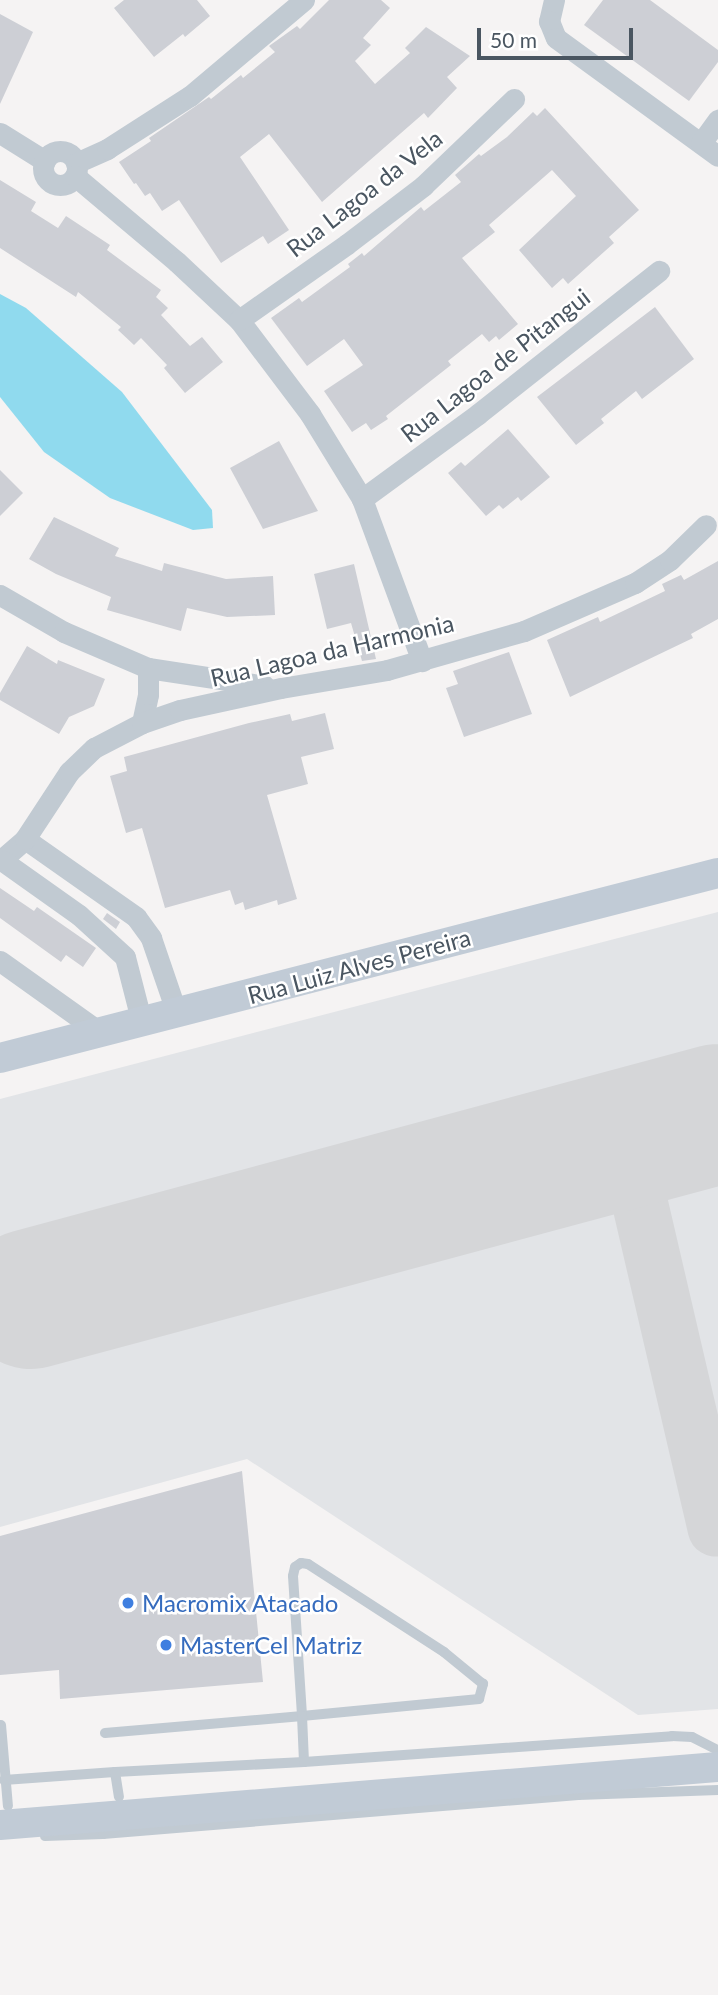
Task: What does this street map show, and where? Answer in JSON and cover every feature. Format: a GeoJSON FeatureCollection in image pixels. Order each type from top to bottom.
{"type":"FeatureCollection","features":[{"type":"Feature","properties":{"kind":"main road","name":"Rua Luiz Alves Pereira"},"geometry":{"type":"LineString","coordinates":[[0,1058],[718,873]]}},
{"type":"Feature","properties":{"kind":"main road"},"geometry":{"type":"LineString","coordinates":[[5,1811],[117,1784],[718,1751]]}},
{"type":"Feature","properties":{"kind":"main road"},"geometry":{"type":"LineString","coordinates":[[5,1811],[718,1767]]}},
{"type":"Feature","properties":{"kind":"street"},"geometry":{"type":"LineString","coordinates":[[76,169],[190,96],[304,0]]}},
{"type":"Feature","properties":{"kind":"street"},"geometry":{"type":"LineString","coordinates":[[554,0],[549,21],[556,38],[718,156]]}},
{"type":"Feature","properties":{"kind":"street","name":"Rua Lagoa da Vela"},"geometry":{"type":"LineString","coordinates":[[239,320],[347,244],[423,186],[514,99]]}},
{"type":"Feature","properties":{"kind":"street"},"geometry":{"type":"LineString","coordinates":[[701,143],[718,120]]}},
{"type":"Feature","properties":{"kind":"street"},"geometry":{"type":"LineString","coordinates":[[0,133],[45,161],[55,152],[61,151],[73,157],[76,169],[239,320],[310,414],[362,499],[422,661]]}},
{"type":"Feature","properties":{"kind":"street","name":"Rua Lagoa de Pitangui"},"geometry":{"type":"LineString","coordinates":[[362,499],[478,414],[659,271]]}},
{"type":"Feature","properties":{"kind":"street","name":"Rua Lagoa da Harmonia"},"geometry":{"type":"LineString","coordinates":[[1,861],[24,839],[69,772],[94,748],[142,723],[180,710],[281,688],[387,670],[524,631],[635,583],[670,559],[706,525]]}},
{"type":"Feature","properties":{"kind":"street"},"geometry":{"type":"LineString","coordinates":[[0,595],[64,632],[148,668],[281,688]]}},
{"type":"Feature","properties":{"kind":"street"},"geometry":{"type":"LineString","coordinates":[[142,723],[148,694],[148,668]]}},
{"type":"Feature","properties":{"kind":"street"},"geometry":{"type":"LineString","coordinates":[[24,839],[136,916],[151,938],[177,1014]]}},
{"type":"Feature","properties":{"kind":"street"},"geometry":{"type":"LineString","coordinates":[[1,861],[79,915],[125,957],[142,1023]]}},
{"type":"Feature","properties":{"kind":"street"},"geometry":{"type":"LineString","coordinates":[[79,915],[98,890]]}},
{"type":"Feature","properties":{"kind":"street"},"geometry":{"type":"LineString","coordinates":[[125,957],[151,938]]}},
{"type":"Feature","properties":{"kind":"street"},"geometry":{"type":"LineString","coordinates":[[0,961],[101,1033]]}},
{"type":"Feature","properties":{"kind":"lane"},"geometry":{"type":"LineString","coordinates":[[105,1733],[302,1716],[480,1699],[484,1684],[444,1652],[308,1564],[295,1566],[293,1576],[302,1716],[304,1762]]}},
{"type":"Feature","properties":{"kind":"lane"},"geometry":{"type":"LineString","coordinates":[[0,1837],[5,1811],[1,1725]]}},
{"type":"Feature","properties":{"kind":"lane"},"geometry":{"type":"LineString","coordinates":[[117,1784],[304,1762],[673,1736],[692,1737],[718,1751]]}},
{"type":"Feature","properties":{"kind":"lane"},"geometry":{"type":"LineString","coordinates":[[38,1836],[103,1834],[578,1795],[718,1790]]}},
{"type":"Feature","properties":{"kind":"shaded area"},"geometry":{"type":"Polygon","coordinates":[[[718,912],[718,1709],[638,1715],[247,1459],[0,1527],[0,1099],[718,912]]]}},
{"type":"Feature","properties":{"kind":"water"},"geometry":{"type":"Polygon","coordinates":[[[0,294],[26,308],[122,392],[212,510],[213,528],[193,530],[110,498],[44,452],[0,397],[0,294]]]}},
{"type":"Feature","properties":{"kind":"building"},"geometry":{"type":"Polygon","coordinates":[[[124,0],[197,0],[210,16],[185,37],[183,34],[154,57],[114,8],[124,0]]]}},
{"type":"Feature","properties":{"kind":"building"},"geometry":{"type":"Polygon","coordinates":[[[329,0],[381,0],[390,8],[363,38],[371,45],[355,61],[375,84],[410,53],[405,48],[426,27],[470,56],[447,77],[457,88],[428,118],[424,113],[322,202],[269,134],[240,157],[289,230],[268,244],[263,236],[221,263],[179,200],[162,211],[150,193],[145,196],[136,183],[134,184],[119,162],[151,141],[149,138],[209,97],[211,99],[241,75],[243,78],[275,52],[269,46],[297,26],[300,29],[329,0]]]}},
{"type":"Feature","properties":{"kind":"building"},"geometry":{"type":"Polygon","coordinates":[[[603,0],[650,0],[718,50],[718,62],[689,101],[584,25],[603,0]]]}},
{"type":"Feature","properties":{"kind":"building"},"geometry":{"type":"Polygon","coordinates":[[[0,14],[33,32],[0,104],[0,14]]]}},
{"type":"Feature","properties":{"kind":"building"},"geometry":{"type":"Polygon","coordinates":[[[545,108],[639,210],[609,237],[614,243],[568,284],[563,278],[552,288],[519,250],[576,196],[552,170],[489,225],[495,232],[462,258],[518,324],[499,340],[496,336],[489,342],[482,334],[448,361],[451,365],[386,416],[388,419],[371,430],[366,423],[352,432],[324,391],[363,365],[344,339],[307,366],[271,318],[299,298],[302,302],[350,267],[348,264],[362,253],[364,256],[421,207],[424,211],[461,182],[455,175],[479,154],[481,156],[507,137],[533,112],[537,116],[545,108]]]}},
{"type":"Feature","properties":{"kind":"building"},"geometry":{"type":"Polygon","coordinates":[[[0,180],[36,202],[31,211],[58,228],[66,216],[110,245],[107,250],[161,290],[156,297],[168,308],[161,315],[190,346],[202,337],[223,362],[185,393],[164,368],[167,365],[141,338],[134,345],[118,330],[121,327],[78,292],[76,297],[0,248],[0,180]]]}},
{"type":"Feature","properties":{"kind":"building"},"geometry":{"type":"Polygon","coordinates":[[[655,307],[694,359],[642,399],[636,391],[601,419],[604,423],[576,445],[537,397],[655,307]]]}},
{"type":"Feature","properties":{"kind":"building"},"geometry":{"type":"Polygon","coordinates":[[[508,429],[550,477],[521,501],[518,497],[503,509],[499,505],[486,516],[448,473],[461,462],[465,466],[508,429]]]}},
{"type":"Feature","properties":{"kind":"building"},"geometry":{"type":"Polygon","coordinates":[[[279,441],[318,511],[263,529],[230,468],[279,441]]]}},
{"type":"Feature","properties":{"kind":"building"},"geometry":{"type":"Polygon","coordinates":[[[0,470],[23,493],[0,516],[0,470]]]}},
{"type":"Feature","properties":{"kind":"building"},"geometry":{"type":"Polygon","coordinates":[[[54,517],[119,548],[115,556],[162,571],[164,563],[226,579],[273,576],[275,615],[227,617],[187,608],[181,631],[107,610],[111,597],[56,574],[29,559],[54,517]]]}},
{"type":"Feature","properties":{"kind":"building"},"geometry":{"type":"Polygon","coordinates":[[[718,561],[718,619],[691,634],[693,638],[570,697],[547,640],[598,617],[600,622],[665,591],[662,584],[681,575],[684,580],[718,561]]]}},
{"type":"Feature","properties":{"kind":"building"},"geometry":{"type":"Polygon","coordinates":[[[354,564],[376,659],[362,661],[351,623],[327,629],[314,574],[354,564]]]}},
{"type":"Feature","properties":{"kind":"building"},"geometry":{"type":"Polygon","coordinates":[[[27,646],[57,664],[58,660],[105,679],[94,706],[69,717],[59,734],[0,700],[0,693],[27,646]]]}},
{"type":"Feature","properties":{"kind":"building"},"geometry":{"type":"Polygon","coordinates":[[[509,652],[532,714],[464,737],[446,688],[458,684],[453,671],[509,652]]]}},
{"type":"Feature","properties":{"kind":"building"},"geometry":{"type":"Polygon","coordinates":[[[325,713],[334,749],[301,757],[308,784],[267,795],[297,899],[278,905],[277,900],[245,910],[243,902],[235,905],[230,890],[165,908],[142,828],[126,833],[110,776],[127,771],[124,757],[290,714],[292,721],[325,713]]]}},
{"type":"Feature","properties":{"kind":"building"},"geometry":{"type":"Polygon","coordinates":[[[0,888],[34,911],[37,907],[96,948],[83,967],[66,955],[61,962],[0,918],[0,888]]]}},
{"type":"Feature","properties":{"kind":"building"},"geometry":{"type":"Polygon","coordinates":[[[107,913],[120,922],[116,929],[103,919],[107,913]]]}},
{"type":"Feature","properties":{"kind":"building","name":"Macromix Atacado"},"geometry":{"type":"Polygon","coordinates":[[[242,1471],[263,1682],[60,1699],[59,1670],[0,1675],[0,1536],[242,1471]]]}},
{"type":"Feature","properties":{"kind":"taxiway"},"geometry":{"type":"LineString","coordinates":[[625,1139],[716,1529]]}},
{"type":"Feature","properties":{"kind":"runway"},"geometry":{"type":"LineString","coordinates":[[31,1299],[718,1114]]}},
{"type":"Feature","properties":{"kind":"place","name":"Macromix Atacado"},"geometry":{"type":"Point","coordinates":[128,1603]}},
{"type":"Feature","properties":{"kind":"place","name":"MasterCel Matriz"},"geometry":{"type":"Point","coordinates":[166,1645]}}]}
